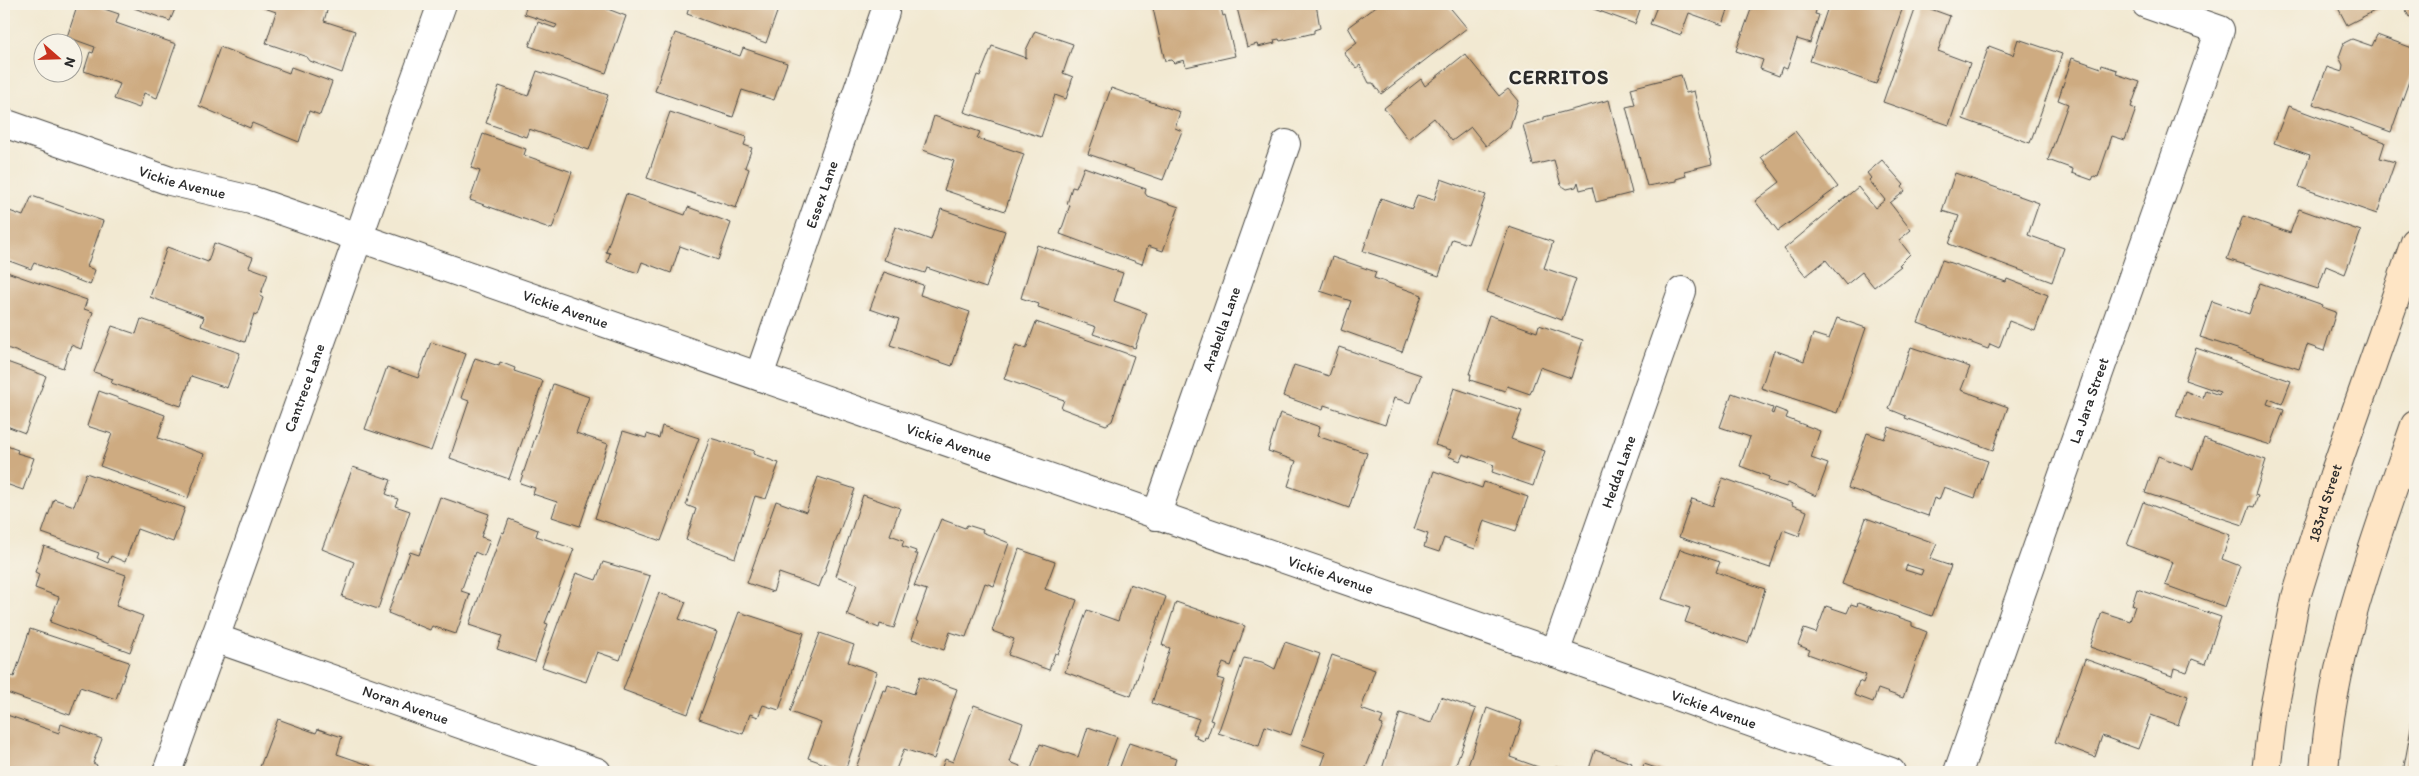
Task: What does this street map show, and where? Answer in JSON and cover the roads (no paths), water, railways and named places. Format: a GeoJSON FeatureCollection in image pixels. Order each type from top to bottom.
{"type":"FeatureCollection","features":[{"type":"Feature","properties":{"kind":"street","name":"Cantrece Lane"},"geometry":{"type":"LineString","coordinates":[[167,772],[442,4]]}},
{"type":"Feature","properties":{"kind":"street","name":"La Jara Street"},"geometry":{"type":"LineString","coordinates":[[1958,772],[2220,30],[2146,4]]}},
{"type":"Feature","properties":{"kind":"street","name":"Essex Lane"},"geometry":{"type":"LineString","coordinates":[[759,376],[885,12]]}},
{"type":"Feature","properties":{"kind":"street","name":"Vickie Avenue"},"geometry":{"type":"LineString","coordinates":[[4,123],[170,181],[251,200],[1156,516],[1555,653],[1891,772]]}},
{"type":"Feature","properties":{"kind":"street","name":"Arabella Lane"},"geometry":{"type":"LineString","coordinates":[[1156,516],[1286,144]]}},
{"type":"Feature","properties":{"kind":"street","name":"183rd Street"},"geometry":{"type":"LineString","coordinates":[[2266,772],[2273,714],[2296,597],[2334,474],[2415,242]]}},
{"type":"Feature","properties":{"kind":"street","name":"Hedda Lane"},"geometry":{"type":"LineString","coordinates":[[1555,653],[1682,291]]}},
{"type":"Feature","properties":{"kind":"street"},"geometry":{"type":"LineString","coordinates":[[2324,772],[2333,703],[2348,633],[2367,564],[2415,425]]}},
{"type":"Feature","properties":{"kind":"street","name":"Noran Avenue"},"geometry":{"type":"LineString","coordinates":[[215,638],[598,772]]}},
{"type":"Feature","properties":{"kind":"district","name":"CERRITOS"},"geometry":{"type":"Point","coordinates":[1559,77]}}]}
